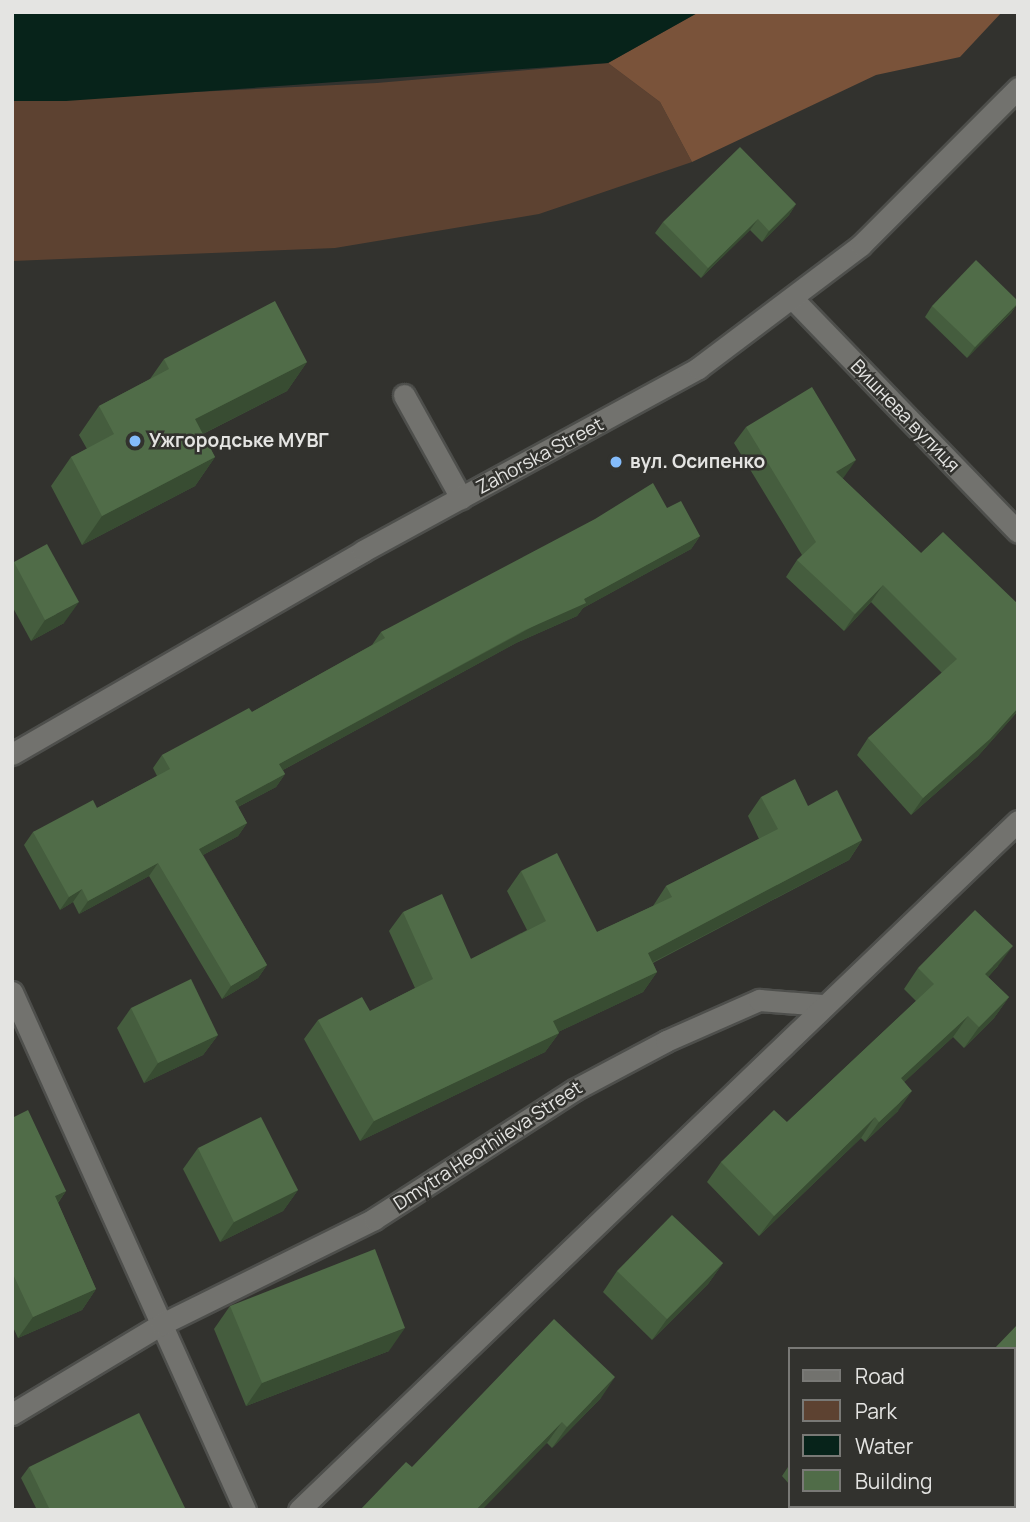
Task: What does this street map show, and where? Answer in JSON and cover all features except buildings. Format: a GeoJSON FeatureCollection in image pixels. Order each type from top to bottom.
{"type":"FeatureCollection","features":[{"type":"Feature","properties":{"kind":"street","name":"Zahorska Street"},"geometry":{"type":"LineString","coordinates":[[12,754],[461,498],[698,368],[794,300],[861,245],[1018,88]]}},
{"type":"Feature","properties":{"kind":"street","name":"Вишнева вулиця"},"geometry":{"type":"LineString","coordinates":[[794,300],[1018,532]]}},
{"type":"Feature","properties":{"kind":"street"},"geometry":{"type":"LineString","coordinates":[[404,395],[461,498]]}},
{"type":"Feature","properties":{"kind":"street"},"geometry":{"type":"LineString","coordinates":[[299,1510],[822,1005],[1018,821]]}},
{"type":"Feature","properties":{"kind":"street"},"geometry":{"type":"LineString","coordinates":[[12,992],[245,1510]]}},
{"type":"Feature","properties":{"kind":"street","name":"Dmytra Heorhiieva Street"},"geometry":{"type":"LineString","coordinates":[[12,1414],[162,1324],[374,1219],[574,1090],[666,1041],[759,1000],[822,1005]]}},
{"type":"Feature","properties":{"kind":"green space"},"geometry":{"type":"Polygon","coordinates":[[[608,63],[660,102],[692,162],[539,214],[335,248],[12,261],[12,101],[377,83],[608,63]]]}},
{"type":"Feature","properties":{"kind":"shaded area"},"geometry":{"type":"Polygon","coordinates":[[[699,12],[1002,12],[960,57],[876,75],[692,162],[660,102],[608,63],[699,12]]]}},
{"type":"Feature","properties":{"kind":"water"},"geometry":{"type":"Polygon","coordinates":[[[12,12],[699,12],[608,63],[66,101],[12,101],[12,12]]]}},
{"type":"Feature","properties":{"kind":"place","name":"Ужгородське МУВГ"},"geometry":{"type":"Point","coordinates":[135,441]}},
{"type":"Feature","properties":{"kind":"place","name":"вул. Осипенко"},"geometry":{"type":"Point","coordinates":[616,462]}}]}
